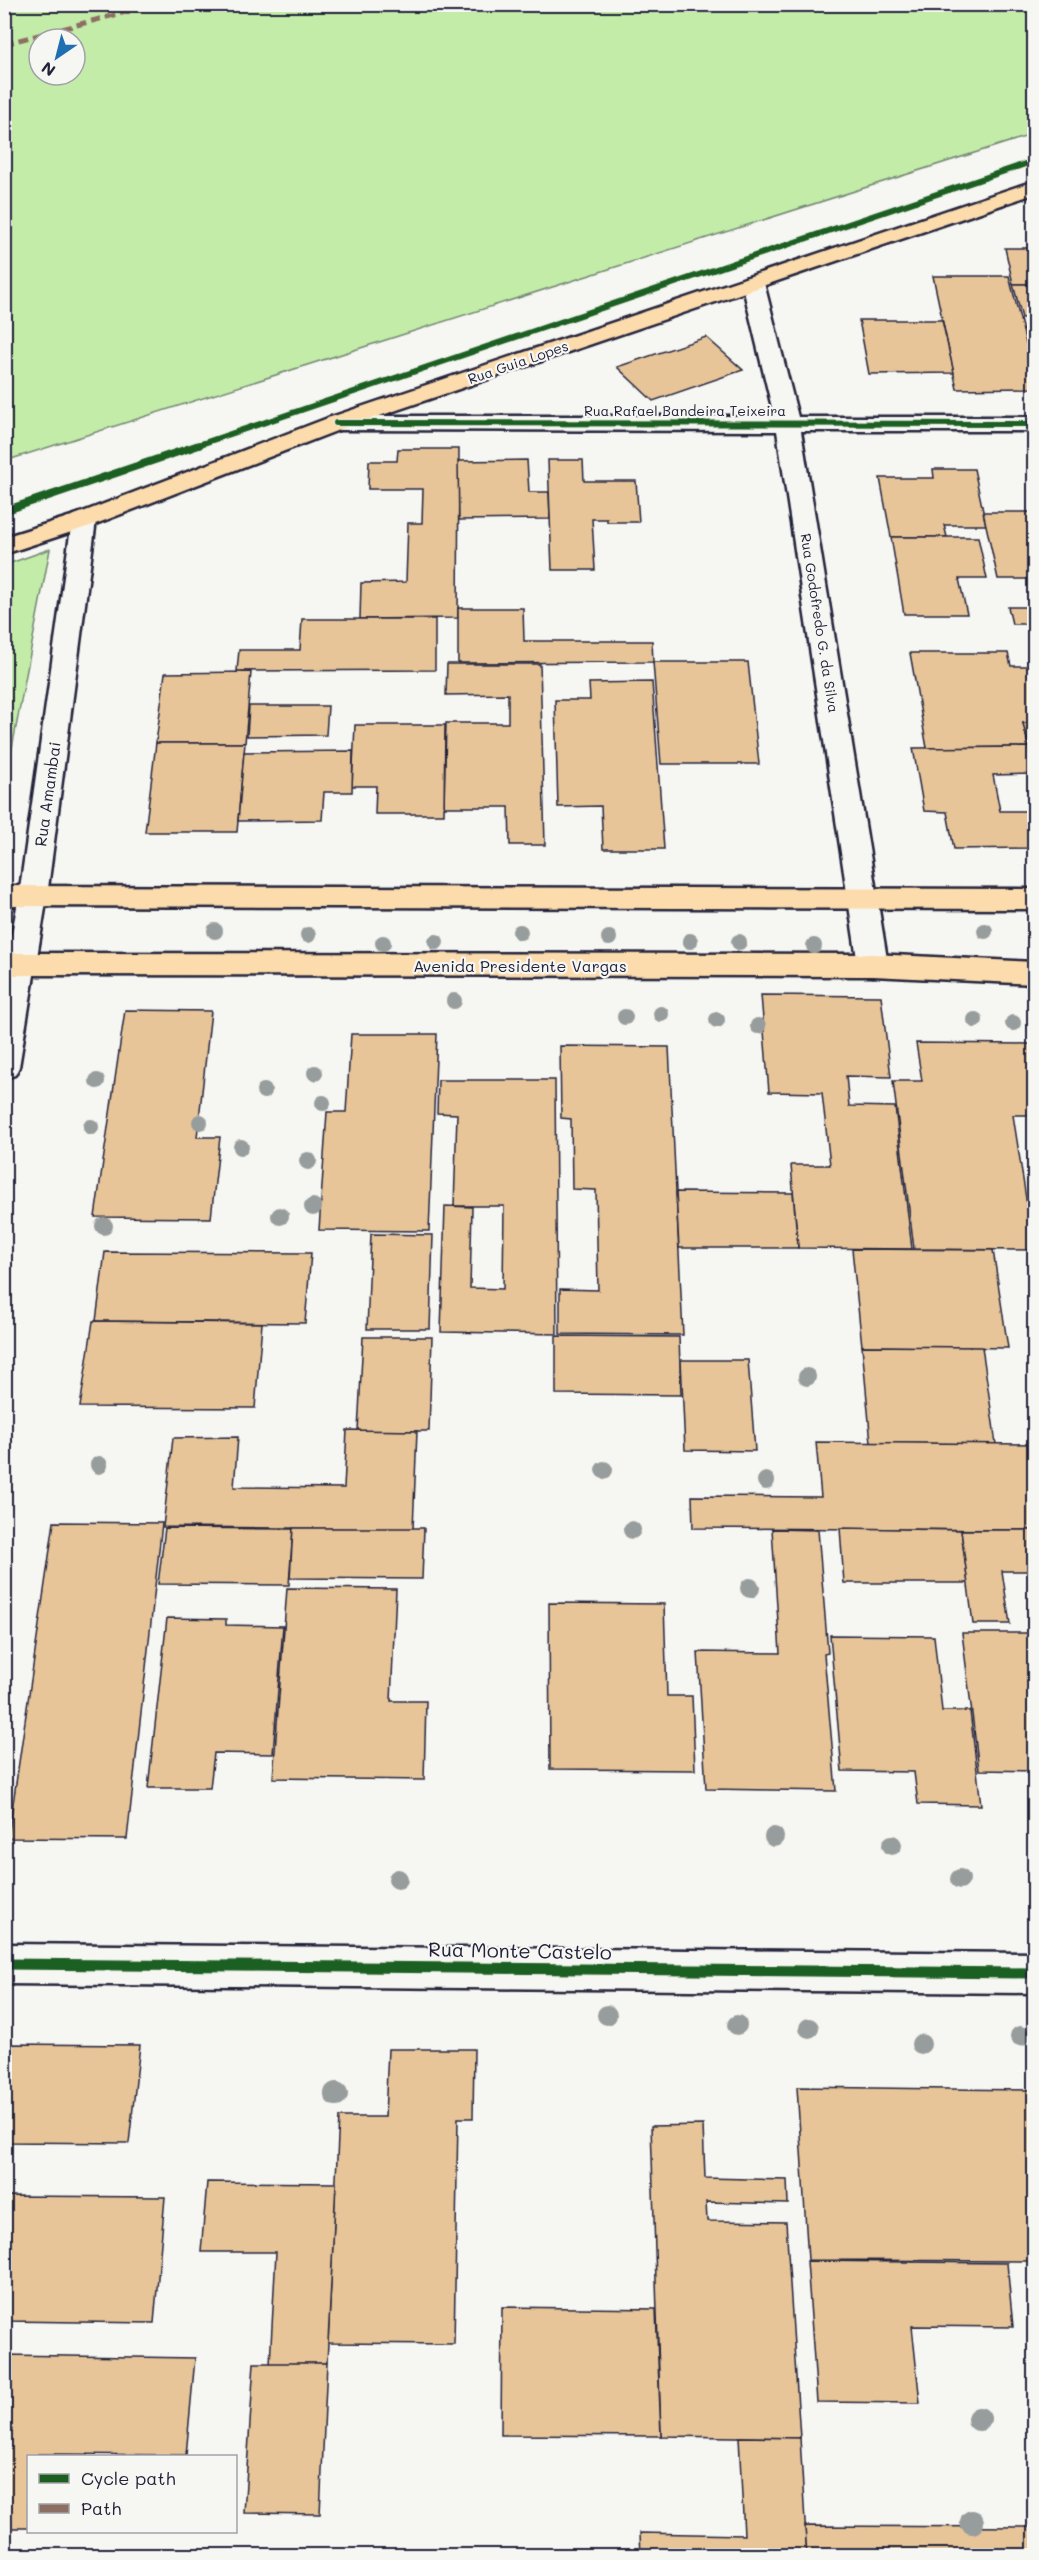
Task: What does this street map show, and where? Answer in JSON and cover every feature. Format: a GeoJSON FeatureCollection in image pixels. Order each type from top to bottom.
{"type":"FeatureCollection","features":[{"type":"Feature","properties":{"kind":"main road","name":"Rua Guia Lopes"},"geometry":{"type":"LineString","coordinates":[[4,546],[84,520],[336,423],[1035,188]]}},
{"type":"Feature","properties":{"kind":"main road"},"geometry":{"type":"LineString","coordinates":[[4,896],[1035,899]]}},
{"type":"Feature","properties":{"kind":"main road","name":"Avenida Presidente Vargas"},"geometry":{"type":"LineString","coordinates":[[14,964],[873,965],[1035,973]]}},
{"type":"Feature","properties":{"kind":"street","name":"Rua Godofredo G. da Silva"},"geometry":{"type":"LineString","coordinates":[[753,283],[788,424],[873,965]]}},
{"type":"Feature","properties":{"kind":"street","name":"Rua Rafael Bandeira Teixeira"},"geometry":{"type":"LineString","coordinates":[[336,423],[1035,424]]}},
{"type":"Feature","properties":{"kind":"street","name":"Rua Amambai"},"geometry":{"type":"LineString","coordinates":[[4,1067],[14,964],[33,896],[84,520]]}},
{"type":"Feature","properties":{"kind":"street","name":"Rua Monte Castelo"},"geometry":{"type":"LineString","coordinates":[[4,1964],[1035,1973]]}},
{"type":"Feature","properties":{"kind":"green space"},"geometry":{"type":"Polygon","coordinates":[[[5,4],[1034,5],[1034,134],[5,461],[5,4]]]}},
{"type":"Feature","properties":{"kind":"green space"},"geometry":{"type":"Polygon","coordinates":[[[50,549],[5,785],[5,565],[50,549]]]}},
{"type":"Feature","properties":{"kind":"building"},"geometry":{"type":"Polygon","coordinates":[[[1005,248],[1034,248],[1034,284],[1013,284],[1005,248]]]}},
{"type":"Feature","properties":{"kind":"building"},"geometry":{"type":"Polygon","coordinates":[[[933,276],[1009,276],[1026,343],[1034,343],[1034,388],[957,389],[933,276]]]}},
{"type":"Feature","properties":{"kind":"building"},"geometry":{"type":"Polygon","coordinates":[[[1013,284],[1034,284],[1034,318],[1022,318],[1013,284]]]}},
{"type":"Feature","properties":{"kind":"building"},"geometry":{"type":"Polygon","coordinates":[[[859,320],[942,320],[954,373],[869,374],[859,320]]]}},
{"type":"Feature","properties":{"kind":"building"},"geometry":{"type":"Polygon","coordinates":[[[706,337],[743,370],[653,401],[617,367],[706,337]]]}},
{"type":"Feature","properties":{"kind":"building"},"geometry":{"type":"Polygon","coordinates":[[[398,449],[459,449],[458,618],[360,619],[361,583],[406,582],[408,523],[422,523],[423,489],[368,489],[369,461],[397,461],[398,449]]]}},
{"type":"Feature","properties":{"kind":"building"},"geometry":{"type":"Polygon","coordinates":[[[527,460],[529,492],[549,492],[550,519],[459,520],[458,461],[527,460]]]}},
{"type":"Feature","properties":{"kind":"building"},"geometry":{"type":"Polygon","coordinates":[[[548,460],[583,460],[584,481],[636,481],[639,522],[607,522],[607,519],[592,519],[595,570],[552,570],[548,460]]]}},
{"type":"Feature","properties":{"kind":"building"},"geometry":{"type":"Polygon","coordinates":[[[933,469],[974,469],[986,525],[944,525],[947,537],[891,537],[880,478],[934,478],[933,469]]]}},
{"type":"Feature","properties":{"kind":"building"},"geometry":{"type":"Polygon","coordinates":[[[983,512],[1034,512],[1034,579],[998,579],[983,512]]]}},
{"type":"Feature","properties":{"kind":"building"},"geometry":{"type":"Polygon","coordinates":[[[891,537],[978,537],[987,579],[959,579],[967,614],[904,614],[891,537]]]}},
{"type":"Feature","properties":{"kind":"building"},"geometry":{"type":"Polygon","coordinates":[[[1008,607],[1034,607],[1034,624],[1012,624],[1008,607]]]}},
{"type":"Feature","properties":{"kind":"building"},"geometry":{"type":"Polygon","coordinates":[[[458,608],[523,608],[524,641],[652,641],[653,662],[458,663],[458,608]]]}},
{"type":"Feature","properties":{"kind":"building"},"geometry":{"type":"Polygon","coordinates":[[[302,619],[435,619],[435,670],[237,671],[239,650],[300,650],[302,619]]]}},
{"type":"Feature","properties":{"kind":"building"},"geometry":{"type":"Polygon","coordinates":[[[910,653],[1008,653],[1011,666],[1034,666],[1034,723],[1023,723],[1029,747],[927,748],[910,653]]]}},
{"type":"Feature","properties":{"kind":"building"},"geometry":{"type":"Polygon","coordinates":[[[653,662],[748,662],[759,764],[661,764],[653,662]]]}},
{"type":"Feature","properties":{"kind":"building"},"geometry":{"type":"Polygon","coordinates":[[[447,664],[540,664],[545,845],[510,845],[509,807],[444,807],[446,723],[508,723],[508,694],[446,695],[447,664]]]}},
{"type":"Feature","properties":{"kind":"building"},"geometry":{"type":"Polygon","coordinates":[[[251,672],[245,743],[156,743],[165,673],[251,672]]]}},
{"type":"Feature","properties":{"kind":"building"},"geometry":{"type":"Polygon","coordinates":[[[652,682],[664,849],[603,849],[601,806],[558,807],[555,700],[590,700],[589,683],[652,682]]]}},
{"type":"Feature","properties":{"kind":"building"},"geometry":{"type":"Polygon","coordinates":[[[249,706],[328,706],[326,735],[247,736],[249,706]]]}},
{"type":"Feature","properties":{"kind":"building"},"geometry":{"type":"Polygon","coordinates":[[[1023,723],[1034,723],[1034,774],[1029,747],[1023,723]]]}},
{"type":"Feature","properties":{"kind":"building"},"geometry":{"type":"Polygon","coordinates":[[[355,725],[445,725],[444,814],[375,814],[376,786],[352,786],[355,725]]]}},
{"type":"Feature","properties":{"kind":"building"},"geometry":{"type":"Polygon","coordinates":[[[156,743],[245,743],[237,832],[145,832],[156,743]]]}},
{"type":"Feature","properties":{"kind":"building"},"geometry":{"type":"Polygon","coordinates":[[[1029,747],[1034,774],[993,775],[1000,811],[1034,811],[1034,848],[954,849],[947,812],[924,811],[913,748],[1029,747]]]}},
{"type":"Feature","properties":{"kind":"building"},"geometry":{"type":"Polygon","coordinates":[[[353,751],[352,792],[324,792],[322,820],[238,821],[244,752],[353,751]]]}},
{"type":"Feature","properties":{"kind":"building"},"geometry":{"type":"Polygon","coordinates":[[[761,995],[881,996],[891,1077],[846,1076],[849,1106],[895,1107],[912,1249],[798,1248],[791,1165],[830,1165],[822,1093],[769,1092],[761,995]]]}},
{"type":"Feature","properties":{"kind":"building"},"geometry":{"type":"Polygon","coordinates":[[[125,1010],[211,1011],[197,1137],[220,1137],[211,1218],[95,1217],[125,1010]]]}},
{"type":"Feature","properties":{"kind":"building"},"geometry":{"type":"Polygon","coordinates":[[[351,1034],[437,1034],[429,1231],[319,1230],[327,1112],[346,1112],[351,1034]]]}},
{"type":"Feature","properties":{"kind":"building"},"geometry":{"type":"Polygon","coordinates":[[[916,1043],[1031,1044],[1034,1063],[1034,1115],[1013,1115],[1034,1250],[914,1249],[893,1081],[922,1081],[916,1043]]]}},
{"type":"Feature","properties":{"kind":"building"},"geometry":{"type":"Polygon","coordinates":[[[560,1046],[669,1047],[683,1335],[560,1334],[560,1289],[598,1290],[596,1190],[572,1189],[571,1119],[561,1118],[560,1046]]]}},
{"type":"Feature","properties":{"kind":"building"},"geometry":{"type":"Polygon","coordinates":[[[438,1080],[555,1080],[557,1334],[441,1332],[445,1206],[472,1207],[470,1288],[503,1289],[504,1206],[454,1206],[457,1114],[437,1113],[438,1080]]]}},
{"type":"Feature","properties":{"kind":"building"},"geometry":{"type":"Polygon","coordinates":[[[676,1192],[793,1193],[798,1248],[679,1248],[676,1192]]]}},
{"type":"Feature","properties":{"kind":"building"},"geometry":{"type":"Polygon","coordinates":[[[371,1234],[433,1235],[430,1329],[367,1329],[371,1234]]]}},
{"type":"Feature","properties":{"kind":"building"},"geometry":{"type":"Polygon","coordinates":[[[852,1249],[993,1250],[1008,1348],[862,1346],[852,1249]]]}},
{"type":"Feature","properties":{"kind":"building"},"geometry":{"type":"Polygon","coordinates":[[[105,1252],[311,1253],[305,1323],[96,1321],[105,1252]]]}},
{"type":"Feature","properties":{"kind":"building"},"geometry":{"type":"Polygon","coordinates":[[[93,1321],[262,1323],[255,1408],[80,1407],[93,1321]]]}},
{"type":"Feature","properties":{"kind":"building"},"geometry":{"type":"Polygon","coordinates":[[[556,1336],[679,1337],[681,1395],[556,1394],[556,1336]]]}},
{"type":"Feature","properties":{"kind":"building"},"geometry":{"type":"Polygon","coordinates":[[[363,1337],[432,1337],[429,1431],[358,1431],[363,1337]]]}},
{"type":"Feature","properties":{"kind":"building"},"geometry":{"type":"Polygon","coordinates":[[[862,1346],[982,1347],[996,1444],[871,1443],[862,1346]]]}},
{"type":"Feature","properties":{"kind":"building"},"geometry":{"type":"Polygon","coordinates":[[[681,1360],[748,1360],[755,1451],[685,1450],[681,1360]]]}},
{"type":"Feature","properties":{"kind":"building"},"geometry":{"type":"Polygon","coordinates":[[[347,1430],[417,1431],[413,1529],[163,1527],[173,1438],[238,1437],[234,1487],[344,1488],[347,1430]]]}},
{"type":"Feature","properties":{"kind":"building"},"geometry":{"type":"Polygon","coordinates":[[[816,1442],[1034,1444],[1034,1530],[693,1528],[692,1496],[821,1497],[816,1442]]]}},
{"type":"Feature","properties":{"kind":"building"},"geometry":{"type":"Polygon","coordinates":[[[54,1522],[162,1523],[127,1839],[8,1838],[54,1522]]]}},
{"type":"Feature","properties":{"kind":"building"},"geometry":{"type":"Polygon","coordinates":[[[165,1528],[293,1529],[289,1585],[158,1584],[165,1528]]]}},
{"type":"Feature","properties":{"kind":"building"},"geometry":{"type":"Polygon","coordinates":[[[293,1528],[424,1528],[422,1579],[290,1578],[293,1528]]]}},
{"type":"Feature","properties":{"kind":"building"},"geometry":{"type":"Polygon","coordinates":[[[840,1528],[961,1530],[968,1583],[844,1583],[840,1528]]]}},
{"type":"Feature","properties":{"kind":"building"},"geometry":{"type":"Polygon","coordinates":[[[772,1529],[818,1530],[828,1653],[824,1654],[836,1791],[706,1789],[698,1652],[780,1653],[772,1529]]]}},
{"type":"Feature","properties":{"kind":"building"},"geometry":{"type":"Polygon","coordinates":[[[961,1530],[1034,1530],[1034,1571],[1002,1571],[1010,1624],[973,1624],[961,1530]]]}},
{"type":"Feature","properties":{"kind":"building"},"geometry":{"type":"Polygon","coordinates":[[[287,1588],[396,1589],[391,1701],[426,1701],[424,1780],[273,1778],[287,1588]]]}},
{"type":"Feature","properties":{"kind":"building"},"geometry":{"type":"Polygon","coordinates":[[[549,1603],[664,1604],[667,1696],[692,1696],[695,1770],[550,1769],[549,1603]]]}},
{"type":"Feature","properties":{"kind":"building"},"geometry":{"type":"Polygon","coordinates":[[[167,1618],[226,1619],[226,1625],[283,1626],[273,1754],[214,1753],[210,1788],[148,1788],[167,1618]]]}},
{"type":"Feature","properties":{"kind":"building"},"geometry":{"type":"Polygon","coordinates":[[[962,1633],[1034,1633],[1034,1771],[979,1770],[962,1633]]]}},
{"type":"Feature","properties":{"kind":"building"},"geometry":{"type":"Polygon","coordinates":[[[830,1635],[934,1636],[942,1711],[970,1711],[981,1805],[918,1804],[914,1772],[842,1771],[830,1635]]]}},
{"type":"Feature","properties":{"kind":"building"},"geometry":{"type":"Polygon","coordinates":[[[4,2044],[140,2045],[129,2143],[4,2142],[4,2044]]]}},
{"type":"Feature","properties":{"kind":"building"},"geometry":{"type":"Polygon","coordinates":[[[388,2049],[474,2049],[473,2118],[458,2118],[454,2344],[328,2343],[339,2117],[385,2117],[388,2049]]]}},
{"type":"Feature","properties":{"kind":"building"},"geometry":{"type":"Polygon","coordinates":[[[797,2087],[1033,2090],[1034,2261],[808,2260],[797,2087]]]}},
{"type":"Feature","properties":{"kind":"building"},"geometry":{"type":"Polygon","coordinates":[[[703,2125],[705,2178],[787,2180],[788,2204],[706,2202],[707,2221],[786,2222],[800,2438],[661,2436],[651,2126],[703,2125]]]}},
{"type":"Feature","properties":{"kind":"building"},"geometry":{"type":"Polygon","coordinates":[[[207,2182],[336,2183],[327,2363],[270,2364],[276,2252],[201,2252],[207,2182]]]}},
{"type":"Feature","properties":{"kind":"building"},"geometry":{"type":"Polygon","coordinates":[[[4,2196],[165,2197],[154,2323],[4,2321],[4,2196]]]}},
{"type":"Feature","properties":{"kind":"building"},"geometry":{"type":"Polygon","coordinates":[[[807,2261],[1007,2263],[1013,2327],[912,2326],[920,2403],[817,2402],[807,2261]]]}},
{"type":"Feature","properties":{"kind":"building"},"geometry":{"type":"Polygon","coordinates":[[[502,2307],[656,2309],[661,2436],[501,2435],[502,2307]]]}},
{"type":"Feature","properties":{"kind":"building"},"geometry":{"type":"Polygon","coordinates":[[[4,2355],[195,2358],[186,2455],[27,2455],[27,2528],[4,2528],[4,2355]]]}},
{"type":"Feature","properties":{"kind":"building"},"geometry":{"type":"Polygon","coordinates":[[[254,2363],[327,2363],[320,2514],[244,2513],[254,2363]]]}},
{"type":"Feature","properties":{"kind":"building"},"geometry":{"type":"Polygon","coordinates":[[[739,2437],[800,2438],[807,2556],[641,2556],[640,2533],[744,2535],[739,2437]]]}},
{"type":"Feature","properties":{"kind":"building"},"geometry":{"type":"Polygon","coordinates":[[[805,2526],[1034,2527],[1034,2556],[807,2556],[805,2526]]]}},
{"type":"Feature","properties":{"kind":"marked path"},"geometry":{"type":"LineString","coordinates":[[4,44],[157,4]]}},
{"type":"Feature","properties":{"kind":"cycle path"},"geometry":{"type":"LineString","coordinates":[[4,511],[1034,161]]}},
{"type":"Feature","properties":{"kind":"cycle path"},"geometry":{"type":"LineString","coordinates":[[336,423],[1034,424]]}},
{"type":"Feature","properties":{"kind":"cycle path"},"geometry":{"type":"LineString","coordinates":[[4,1964],[1034,1973]]}}]}
